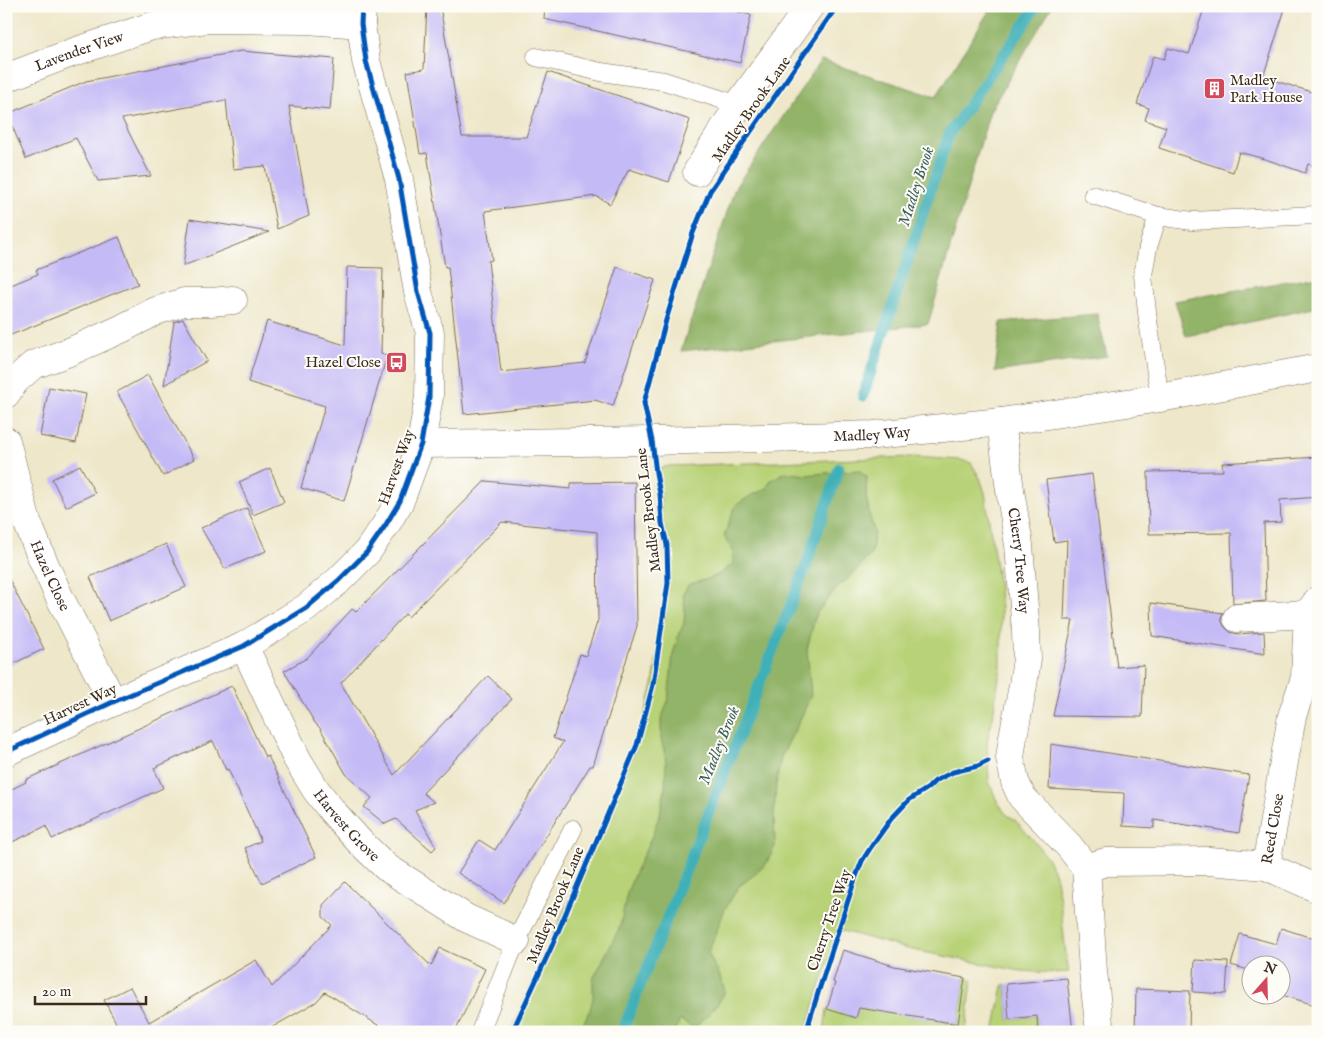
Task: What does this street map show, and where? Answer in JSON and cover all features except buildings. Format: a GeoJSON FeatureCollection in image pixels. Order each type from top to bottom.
{"type":"FeatureCollection","features":[{"type":"Feature","properties":{"kind":"street","name":"Madley Brook Lane"},"geometry":{"type":"LineString","coordinates":[[697,172],[738,105],[810,6]]}},
{"type":"Feature","properties":{"kind":"street","name":"Lavender View"},"geometry":{"type":"LineString","coordinates":[[6,78],[71,53],[149,16],[207,19],[308,20],[361,15]]}},
{"type":"Feature","properties":{"kind":"street","name":"Harvest Way"},"geometry":{"type":"LineString","coordinates":[[6,752],[113,702],[244,646],[306,608],[338,582],[367,552],[400,501],[421,444],[429,398],[430,333],[418,292],[399,179],[366,61],[361,15]]}},
{"type":"Feature","properties":{"kind":"street"},"geometry":{"type":"LineString","coordinates":[[6,394],[14,381],[33,365],[121,329],[156,311],[184,302],[233,300]]}},
{"type":"Feature","properties":{"kind":"street","name":"Madley Way"},"geometry":{"type":"LineString","coordinates":[[421,444],[652,441],[874,435],[1001,422],[1160,398],[1318,368]]}},
{"type":"Feature","properties":{"kind":"street","name":"Cherry Tree Way"},"geometry":{"type":"LineString","coordinates":[[1001,422],[1007,474],[1019,545],[1027,659],[1010,758],[1015,782],[1022,797],[1069,846],[1086,868]]}},
{"type":"Feature","properties":{"kind":"street","name":"Hazel Close"},"geometry":{"type":"LineString","coordinates":[[6,441],[26,519],[41,556],[58,594],[113,702]]}},
{"type":"Feature","properties":{"kind":"street","name":"Reed Close"},"geometry":{"type":"LineString","coordinates":[[1086,868],[1106,862],[1209,861],[1266,866],[1292,716],[1305,678],[1313,607],[1237,618]]}},
{"type":"Feature","properties":{"kind":"street","name":"Harvest Grove"},"geometry":{"type":"LineString","coordinates":[[244,646],[297,759],[322,798],[359,841],[386,867],[466,918],[516,941]]}},
{"type":"Feature","properties":{"kind":"street"},"geometry":{"type":"LineString","coordinates":[[1266,866],[1318,889]]}},
{"type":"Feature","properties":{"kind":"street"},"geometry":{"type":"LineString","coordinates":[[1086,868],[1093,971],[1100,1032]]}},
{"type":"Feature","properties":{"kind":"lane"},"geometry":{"type":"LineString","coordinates":[[536,57],[601,72],[664,81],[738,105]]}},
{"type":"Feature","properties":{"kind":"lane"},"geometry":{"type":"LineString","coordinates":[[1093,195],[1158,216],[1192,221],[1317,215]]}},
{"type":"Feature","properties":{"kind":"lane"},"geometry":{"type":"LineString","coordinates":[[1158,216],[1148,247],[1143,276],[1160,398]]}},
{"type":"Feature","properties":{"kind":"lane"},"geometry":{"type":"LineString","coordinates":[[480,1032],[516,941],[573,829]]}},
{"type":"Feature","properties":{"kind":"green space"},"geometry":{"type":"Polygon","coordinates":[[[992,6],[1052,6],[990,111],[928,324],[681,351],[735,188],[821,60],[936,97],[992,6]]]}},
{"type":"Feature","properties":{"kind":"green space"},"geometry":{"type":"Polygon","coordinates":[[[1318,276],[1318,307],[1186,336],[1175,301],[1318,276]]]}},
{"type":"Feature","properties":{"kind":"green space"},"geometry":{"type":"Polygon","coordinates":[[[1097,314],[1107,356],[995,372],[1001,322],[1097,314]]]}},
{"type":"Feature","properties":{"kind":"green space"},"geometry":{"type":"Polygon","coordinates":[[[912,457],[961,460],[971,463],[980,478],[985,493],[1001,609],[1001,668],[987,741],[989,781],[996,799],[1003,810],[1035,842],[1048,859],[1055,874],[1069,972],[1021,971],[908,949],[839,930],[806,1032],[511,1032],[637,745],[653,685],[668,583],[667,545],[662,523],[656,473],[661,468],[669,466],[912,457]]]}},
{"type":"Feature","properties":{"kind":"green space"},"geometry":{"type":"Polygon","coordinates":[[[859,470],[867,477],[866,495],[874,531],[872,553],[836,589],[816,614],[807,649],[811,695],[781,757],[776,785],[774,815],[775,846],[766,864],[739,886],[725,909],[708,953],[725,991],[712,1011],[694,1028],[680,1020],[675,1032],[579,1032],[590,1010],[593,998],[593,979],[620,927],[627,893],[660,814],[665,789],[666,767],[661,739],[661,720],[668,701],[673,654],[684,623],[685,607],[683,594],[689,584],[713,577],[733,563],[733,551],[724,536],[735,506],[750,496],[766,489],[771,480],[786,472],[805,475],[859,470]]]}},
{"type":"Feature","properties":{"kind":"green space"},"geometry":{"type":"Polygon","coordinates":[[[965,978],[972,980],[966,1032],[824,1032],[827,1009],[864,993],[900,1014],[958,1024],[965,978]]]}},
{"type":"Feature","properties":{"kind":"green space"},"geometry":{"type":"Polygon","coordinates":[[[1006,984],[1009,1019],[1037,1016],[1038,1032],[994,1032],[1003,986],[1006,984]]]}},
{"type":"Feature","properties":{"kind":"waterway","name":"Madley Brook"},"geometry":{"type":"LineString","coordinates":[[863,396],[949,134],[1037,6]]}},
{"type":"Feature","properties":{"kind":"waterway","name":"Madley Brook"},"geometry":{"type":"LineString","coordinates":[[622,1032],[806,566],[839,468]]}},
{"type":"Feature","properties":{"kind":"cycle path"},"geometry":{"type":"LineString","coordinates":[[6,752],[113,702],[244,646],[306,608],[338,581],[367,552],[400,501],[421,444],[429,397],[430,333],[418,292],[399,179],[366,61],[361,24],[362,6]]}},
{"type":"Feature","properties":{"kind":"cycle path"},"geometry":{"type":"LineString","coordinates":[[512,1032],[551,948],[637,745],[653,685],[668,583],[667,545],[662,523],[660,494],[652,441],[644,403],[666,320],[693,233],[710,191],[837,6]]}},
{"type":"Feature","properties":{"kind":"cycle path"},"geometry":{"type":"LineString","coordinates":[[806,1032],[855,879],[862,861],[871,847],[891,819],[909,800],[928,788],[935,781],[953,772],[978,766],[988,761]]}},
{"type":"Feature","properties":{"kind":"place","name":"Madley Park House"},"geometry":{"type":"Point","coordinates":[1214,89]}},
{"type":"Feature","properties":{"kind":"place","name":"Hazel Close"},"geometry":{"type":"Point","coordinates":[397,362]}}]}
